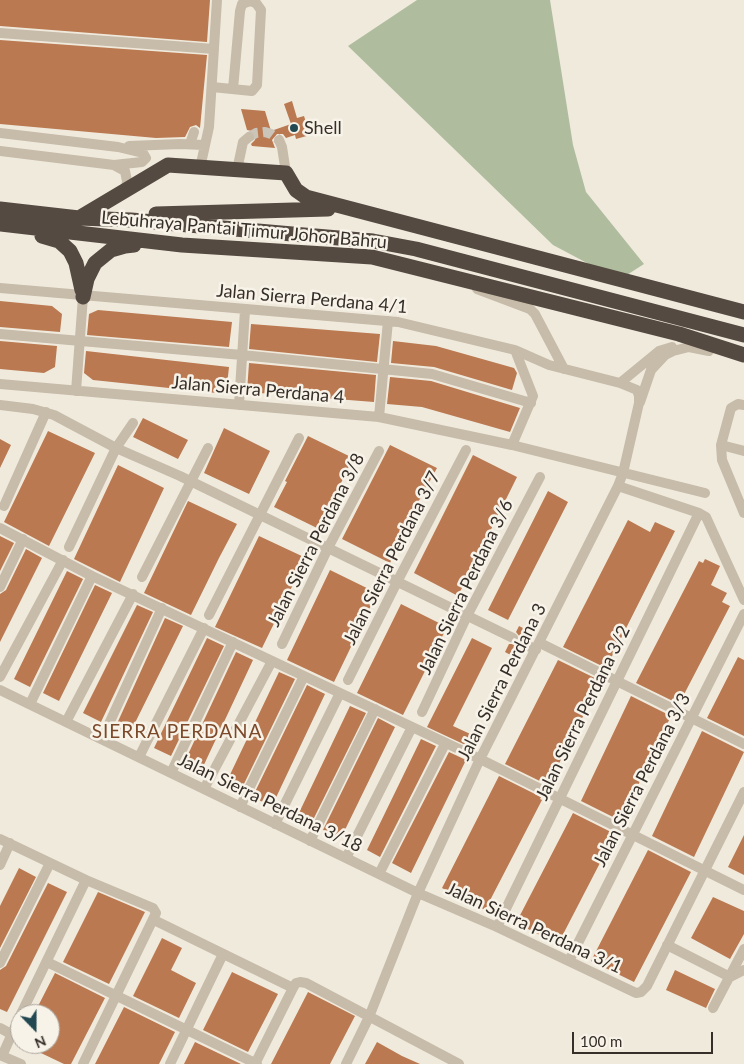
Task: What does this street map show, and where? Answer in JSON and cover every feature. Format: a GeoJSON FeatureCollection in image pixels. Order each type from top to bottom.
{"type":"FeatureCollection","features":[{"type":"Feature","properties":{"kind":"highway"},"geometry":{"type":"LineString","coordinates":[[80,218],[168,165],[286,173],[296,190],[303,196],[744,312]]}},
{"type":"Feature","properties":{"kind":"highway"},"geometry":{"type":"LineString","coordinates":[[80,218],[346,208]]}},
{"type":"Feature","properties":{"kind":"highway","name":"Lebuhraya Pantai Timur Johor Bahru"},"geometry":{"type":"LineString","coordinates":[[0,219],[80,218],[131,220],[373,241],[425,252],[744,335]]}},
{"type":"Feature","properties":{"kind":"highway"},"geometry":{"type":"LineString","coordinates":[[0,219],[55,239],[66,246],[76,263],[83,297]]}},
{"type":"Feature","properties":{"kind":"highway","name":"Lebuhraya Pantai Timur Johor Bahru"},"geometry":{"type":"LineString","coordinates":[[0,219],[182,245],[372,258],[679,334],[744,355]]}},
{"type":"Feature","properties":{"kind":"highway"},"geometry":{"type":"LineString","coordinates":[[83,297],[86,279],[90,270],[99,259],[111,250],[125,246],[182,245]]}},
{"type":"Feature","properties":{"kind":"street"},"geometry":{"type":"LineString","coordinates":[[200,168],[209,127],[217,0]]}},
{"type":"Feature","properties":{"kind":"street"},"geometry":{"type":"LineString","coordinates":[[212,87],[252,91],[257,85],[261,10],[256,3],[250,1],[240,2],[233,89]]}},
{"type":"Feature","properties":{"kind":"street"},"geometry":{"type":"LineString","coordinates":[[0,33],[214,50]]}},
{"type":"Feature","properties":{"kind":"street"},"geometry":{"type":"LineString","coordinates":[[190,144],[194,132]]}},
{"type":"Feature","properties":{"kind":"street"},"geometry":{"type":"LineString","coordinates":[[0,133],[118,147],[143,153],[146,158],[142,162],[114,165],[0,151]]}},
{"type":"Feature","properties":{"kind":"street"},"geometry":{"type":"LineString","coordinates":[[237,170],[243,142],[249,137]]}},
{"type":"Feature","properties":{"kind":"street"},"geometry":{"type":"LineString","coordinates":[[279,140],[286,173]]}},
{"type":"Feature","properties":{"kind":"street"},"geometry":{"type":"LineString","coordinates":[[118,147],[204,145]]}},
{"type":"Feature","properties":{"kind":"street"},"geometry":{"type":"LineString","coordinates":[[114,165],[125,171],[126,190]]}},
{"type":"Feature","properties":{"kind":"street"},"geometry":{"type":"LineString","coordinates":[[466,281],[481,291],[530,309],[535,314],[564,369]]}},
{"type":"Feature","properties":{"kind":"street","name":"Jalan Sierra Perdana 4/1"},"geometry":{"type":"LineString","coordinates":[[0,288],[83,297],[412,324],[515,350],[548,365],[620,383]]}},
{"type":"Feature","properties":{"kind":"street"},"geometry":{"type":"LineString","coordinates":[[76,391],[83,297]]}},
{"type":"Feature","properties":{"kind":"street"},"geometry":{"type":"LineString","coordinates":[[239,405],[245,310]]}},
{"type":"Feature","properties":{"kind":"street"},"geometry":{"type":"LineString","coordinates":[[379,417],[388,321]]}},
{"type":"Feature","properties":{"kind":"street"},"geometry":{"type":"LineString","coordinates":[[0,334],[432,374],[531,403]]}},
{"type":"Feature","properties":{"kind":"street"},"geometry":{"type":"LineString","coordinates":[[639,403],[637,390],[620,383],[659,350],[668,348],[698,348],[744,360]]}},
{"type":"Feature","properties":{"kind":"street","name":"Jalan Sierra Perdana 3"},"geometry":{"type":"LineString","coordinates":[[346,1064],[368,1017],[418,893],[480,759],[618,486],[623,473],[639,403],[654,366],[665,355],[682,348]]}},
{"type":"Feature","properties":{"kind":"street"},"geometry":{"type":"LineString","coordinates":[[512,445],[531,403],[532,393],[515,350]]}},
{"type":"Feature","properties":{"kind":"street","name":"Jalan Sierra Perdana 4"},"geometry":{"type":"LineString","coordinates":[[0,384],[379,417],[512,445],[705,493]]}},
{"type":"Feature","properties":{"kind":"street"},"geometry":{"type":"LineString","coordinates":[[741,404],[731,408],[721,445],[722,460],[742,503],[744,513]]}},
{"type":"Feature","properties":{"kind":"street"},"geometry":{"type":"LineString","coordinates":[[0,405],[46,412],[116,448],[191,482],[512,638]]}},
{"type":"Feature","properties":{"kind":"street"},"geometry":{"type":"LineString","coordinates":[[4,506],[46,412]]}},
{"type":"Feature","properties":{"kind":"street"},"geometry":{"type":"LineString","coordinates":[[69,547],[116,448],[133,423]]}},
{"type":"Feature","properties":{"kind":"street"},"geometry":{"type":"LineString","coordinates":[[209,615],[298,438]]}},
{"type":"Feature","properties":{"kind":"street"},"geometry":{"type":"LineString","coordinates":[[721,445],[744,451]]}},
{"type":"Feature","properties":{"kind":"street"},"geometry":{"type":"LineString","coordinates":[[142,577],[208,448]]}},
{"type":"Feature","properties":{"kind":"street","name":"Jalan Sierra Perdana 3/7"},"geometry":{"type":"LineString","coordinates":[[348,680],[466,450]]}},
{"type":"Feature","properties":{"kind":"street","name":"Jalan Sierra Perdana 3/8"},"geometry":{"type":"LineString","coordinates":[[282,644],[328,548],[379,451]]}},
{"type":"Feature","properties":{"kind":"street","name":"Jalan Sierra Perdana 3/6"},"geometry":{"type":"LineString","coordinates":[[422,712],[467,616],[540,476]]}},
{"type":"Feature","properties":{"kind":"street"},"geometry":{"type":"LineString","coordinates":[[618,486],[706,517],[744,600]]}},
{"type":"Feature","properties":{"kind":"street","name":"Jalan Sierra Perdana 3/2"},"geometry":{"type":"LineString","coordinates":[[497,927],[699,513]]}},
{"type":"Feature","properties":{"kind":"street"},"geometry":{"type":"LineString","coordinates":[[0,528],[92,576],[480,759],[744,890]]}},
{"type":"Feature","properties":{"kind":"street"},"geometry":{"type":"LineString","coordinates":[[0,587],[23,540]]}},
{"type":"Feature","properties":{"kind":"street"},"geometry":{"type":"LineString","coordinates":[[0,677],[63,560]]}},
{"type":"Feature","properties":{"kind":"street"},"geometry":{"type":"LineString","coordinates":[[30,704],[92,576]]}},
{"type":"Feature","properties":{"kind":"street"},"geometry":{"type":"LineString","coordinates":[[66,722],[133,594]]}},
{"type":"Feature","properties":{"kind":"street"},"geometry":{"type":"LineString","coordinates":[[102,739],[162,608]]}},
{"type":"Feature","properties":{"kind":"street","name":"Jalan Sierra Perdana 3/3"},"geometry":{"type":"LineString","coordinates":[[569,961],[744,614]]}},
{"type":"Feature","properties":{"kind":"street"},"geometry":{"type":"LineString","coordinates":[[139,757],[204,628]]}},
{"type":"Feature","properties":{"kind":"street"},"geometry":{"type":"LineString","coordinates":[[171,773],[233,642]]}},
{"type":"Feature","properties":{"kind":"street"},"geometry":{"type":"LineString","coordinates":[[523,643],[538,646],[617,681],[744,744]]}},
{"type":"Feature","properties":{"kind":"street"},"geometry":{"type":"LineString","coordinates":[[204,789],[272,661]]}},
{"type":"Feature","properties":{"kind":"street"},"geometry":{"type":"LineString","coordinates":[[240,806],[304,676]]}},
{"type":"Feature","properties":{"kind":"street","name":"Jalan Sierra Perdana 3/18"},"geometry":{"type":"LineString","coordinates":[[0,690],[418,893]]}},
{"type":"Feature","properties":{"kind":"street"},"geometry":{"type":"LineString","coordinates":[[275,824],[340,693]]}},
{"type":"Feature","properties":{"kind":"street"},"geometry":{"type":"LineString","coordinates":[[310,840],[375,709]]}},
{"type":"Feature","properties":{"kind":"street"},"geometry":{"type":"LineString","coordinates":[[346,858],[412,727]]}},
{"type":"Feature","properties":{"kind":"street"},"geometry":{"type":"LineString","coordinates":[[379,874],[445,744]]}},
{"type":"Feature","properties":{"kind":"street"},"geometry":{"type":"LineString","coordinates":[[730,977],[667,945],[744,792]]}},
{"type":"Feature","properties":{"kind":"street"},"geometry":{"type":"LineString","coordinates":[[0,838],[86,880],[154,908],[156,913],[83,1064]]}},
{"type":"Feature","properties":{"kind":"street"},"geometry":{"type":"LineString","coordinates":[[0,865],[10,844]]}},
{"type":"Feature","properties":{"kind":"street"},"geometry":{"type":"LineString","coordinates":[[0,963],[50,863]]}},
{"type":"Feature","properties":{"kind":"street"},"geometry":{"type":"LineString","coordinates":[[26,1004],[86,880]]}},
{"type":"Feature","properties":{"kind":"street","name":"Jalan Sierra Perdana 3/1"},"geometry":{"type":"LineString","coordinates":[[418,893],[497,927],[636,993],[641,992],[646,986],[667,945]]}},
{"type":"Feature","properties":{"kind":"street"},"geometry":{"type":"LineString","coordinates":[[154,920],[293,988]]}},
{"type":"Feature","properties":{"kind":"street"},"geometry":{"type":"LineString","coordinates":[[713,1008],[744,949]]}},
{"type":"Feature","properties":{"kind":"street"},"geometry":{"type":"LineString","coordinates":[[170,1064],[223,954]]}},
{"type":"Feature","properties":{"kind":"street"},"geometry":{"type":"LineString","coordinates":[[47,962],[256,1064],[293,988],[300,982],[368,1017],[437,1059],[459,1064]]}},
{"type":"Feature","properties":{"kind":"street"},"geometry":{"type":"LineString","coordinates":[[730,977],[744,970]]}},
{"type":"Feature","properties":{"kind":"street"},"geometry":{"type":"LineString","coordinates":[[10,1036],[1,1055],[21,1064]]}},
{"type":"Feature","properties":{"kind":"green space"},"geometry":{"type":"Polygon","coordinates":[[[417,0],[550,0],[573,145],[586,192],[644,264],[619,280],[553,245],[348,46],[417,0]]]}},
{"type":"Feature","properties":{"kind":"building"},"geometry":{"type":"Polygon","coordinates":[[[0,0],[210,0],[207,42],[0,26],[0,0]]]}},
{"type":"Feature","properties":{"kind":"building"},"geometry":{"type":"Polygon","coordinates":[[[0,40],[207,55],[200,128],[196,125],[190,127],[185,137],[156,138],[0,124],[0,40]]]}},
{"type":"Feature","properties":{"kind":"building","name":"Shell"},"geometry":{"type":"Polygon","coordinates":[[[292,101],[297,118],[304,116],[310,135],[296,139],[295,135],[286,138],[283,134],[277,134],[272,140],[275,148],[252,146],[251,144],[255,140],[256,135],[252,131],[247,130],[241,109],[265,111],[271,131],[291,124],[284,104],[292,101]]]}},
{"type":"Feature","properties":{"kind":"building"},"geometry":{"type":"Polygon","coordinates":[[[0,301],[52,306],[62,314],[60,332],[0,327],[0,301]]]}},
{"type":"Feature","properties":{"kind":"building"},"geometry":{"type":"Polygon","coordinates":[[[98,310],[232,322],[229,347],[87,335],[89,314],[98,310]]]}},
{"type":"Feature","properties":{"kind":"building"},"geometry":{"type":"Polygon","coordinates":[[[251,324],[380,334],[377,362],[249,349],[251,324]]]}},
{"type":"Feature","properties":{"kind":"building"},"geometry":{"type":"Polygon","coordinates":[[[0,341],[57,346],[55,367],[44,373],[0,369],[0,341]]]}},
{"type":"Feature","properties":{"kind":"building"},"geometry":{"type":"Polygon","coordinates":[[[393,341],[436,346],[514,368],[517,373],[512,390],[434,367],[391,363],[393,341]]]}},
{"type":"Feature","properties":{"kind":"building"},"geometry":{"type":"Polygon","coordinates":[[[86,351],[229,367],[226,394],[93,380],[84,373],[86,351]]]}},
{"type":"Feature","properties":{"kind":"building"},"geometry":{"type":"Polygon","coordinates":[[[249,363],[376,375],[374,402],[247,392],[249,363]]]}},
{"type":"Feature","properties":{"kind":"building"},"geometry":{"type":"Polygon","coordinates":[[[390,377],[431,381],[520,408],[510,432],[422,407],[387,404],[390,377]]]}},
{"type":"Feature","properties":{"kind":"building"},"geometry":{"type":"Polygon","coordinates":[[[143,418],[188,440],[178,459],[133,437],[143,418]]]}},
{"type":"Feature","properties":{"kind":"building"},"geometry":{"type":"Polygon","coordinates":[[[224,428],[270,451],[249,494],[204,473],[224,428]]]}},
{"type":"Feature","properties":{"kind":"building"},"geometry":{"type":"Polygon","coordinates":[[[48,431],[95,453],[49,546],[4,522],[48,431]]]}},
{"type":"Feature","properties":{"kind":"building"},"geometry":{"type":"Polygon","coordinates":[[[308,436],[353,458],[319,529],[274,507],[308,436]]]}},
{"type":"Feature","properties":{"kind":"building"},"geometry":{"type":"Polygon","coordinates":[[[0,439],[11,445],[0,468],[0,439]]]}},
{"type":"Feature","properties":{"kind":"building"},"geometry":{"type":"Polygon","coordinates":[[[390,445],[437,468],[410,517],[412,517],[390,563],[342,539],[390,445]]]}},
{"type":"Feature","properties":{"kind":"building"},"geometry":{"type":"Polygon","coordinates":[[[473,455],[517,477],[458,596],[414,573],[473,455]]]}},
{"type":"Feature","properties":{"kind":"building"},"geometry":{"type":"Polygon","coordinates":[[[118,465],[164,488],[120,582],[74,559],[118,465]]]}},
{"type":"Feature","properties":{"kind":"building"},"geometry":{"type":"Polygon","coordinates":[[[548,491],[568,502],[508,620],[488,610],[548,491]]]}},
{"type":"Feature","properties":{"kind":"building"},"geometry":{"type":"Polygon","coordinates":[[[188,501],[237,524],[191,615],[144,593],[188,501]]]}},
{"type":"Feature","properties":{"kind":"building"},"geometry":{"type":"Polygon","coordinates":[[[628,520],[650,532],[655,522],[675,531],[606,668],[563,647],[628,520]]]}},
{"type":"Feature","properties":{"kind":"building"},"geometry":{"type":"Polygon","coordinates":[[[0,536],[14,543],[0,571],[0,536]]]}},
{"type":"Feature","properties":{"kind":"building"},"geometry":{"type":"Polygon","coordinates":[[[259,536],[306,558],[262,648],[215,627],[259,536]]]}},
{"type":"Feature","properties":{"kind":"building"},"geometry":{"type":"Polygon","coordinates":[[[26,549],[42,558],[0,642],[0,594],[6,590],[26,549]]]}},
{"type":"Feature","properties":{"kind":"building"},"geometry":{"type":"Polygon","coordinates":[[[705,559],[720,566],[711,585],[727,593],[722,602],[730,606],[679,704],[636,683],[699,561],[703,563],[705,559]]]}},
{"type":"Feature","properties":{"kind":"building"},"geometry":{"type":"Polygon","coordinates":[[[330,570],[377,593],[334,682],[287,660],[330,570]]]}},
{"type":"Feature","properties":{"kind":"building"},"geometry":{"type":"Polygon","coordinates":[[[67,571],[83,579],[30,687],[14,679],[67,571]]]}},
{"type":"Feature","properties":{"kind":"building"},"geometry":{"type":"Polygon","coordinates":[[[95,585],[112,593],[59,701],[43,693],[95,585]]]}},
{"type":"Feature","properties":{"kind":"building"},"geometry":{"type":"Polygon","coordinates":[[[401,604],[447,627],[403,715],[357,693],[401,604]]]}},
{"type":"Feature","properties":{"kind":"building"},"geometry":{"type":"Polygon","coordinates":[[[137,605],[153,612],[101,722],[83,713],[137,605]]]}},
{"type":"Feature","properties":{"kind":"building"},"geometry":{"type":"Polygon","coordinates":[[[165,618],[183,626],[129,735],[115,728],[165,618]]]}},
{"type":"Feature","properties":{"kind":"building"},"geometry":{"type":"Polygon","coordinates":[[[519,626],[529,631],[526,637],[520,637],[516,632],[519,626]]]}},
{"type":"Feature","properties":{"kind":"building"},"geometry":{"type":"Polygon","coordinates":[[[207,638],[224,646],[171,756],[154,748],[207,638]]]}},
{"type":"Feature","properties":{"kind":"building"},"geometry":{"type":"Polygon","coordinates":[[[472,638],[492,648],[453,726],[479,738],[474,749],[427,727],[472,638]]]}},
{"type":"Feature","properties":{"kind":"building"},"geometry":{"type":"Polygon","coordinates":[[[509,644],[516,644],[520,649],[516,658],[505,652],[509,644]]]}},
{"type":"Feature","properties":{"kind":"building"},"geometry":{"type":"Polygon","coordinates":[[[236,652],[253,660],[201,771],[184,763],[236,652]]]}},
{"type":"Feature","properties":{"kind":"building"},"geometry":{"type":"Polygon","coordinates":[[[738,657],[744,660],[744,736],[707,718],[738,657]]]}},
{"type":"Feature","properties":{"kind":"building"},"geometry":{"type":"Polygon","coordinates":[[[558,660],[601,681],[548,785],[505,764],[558,660]]]}},
{"type":"Feature","properties":{"kind":"building"},"geometry":{"type":"Polygon","coordinates":[[[279,672],[295,679],[241,790],[226,783],[279,672]]]}},
{"type":"Feature","properties":{"kind":"building"},"geometry":{"type":"Polygon","coordinates":[[[307,685],[325,694],[272,806],[253,796],[307,685]]]}},
{"type":"Feature","properties":{"kind":"building"},"geometry":{"type":"Polygon","coordinates":[[[631,696],[671,716],[621,821],[581,801],[631,696]]]}},
{"type":"Feature","properties":{"kind":"building"},"geometry":{"type":"Polygon","coordinates":[[[350,706],[366,713],[311,824],[297,817],[350,706]]]}},
{"type":"Feature","properties":{"kind":"building"},"geometry":{"type":"Polygon","coordinates":[[[378,718],[395,727],[341,838],[323,830],[378,718]]]}},
{"type":"Feature","properties":{"kind":"building"},"geometry":{"type":"Polygon","coordinates":[[[702,731],[744,752],[694,857],[652,836],[702,731]]]}},
{"type":"Feature","properties":{"kind":"building"},"geometry":{"type":"Polygon","coordinates":[[[421,739],[436,746],[380,857],[367,850],[421,739]]]}},
{"type":"Feature","properties":{"kind":"building"},"geometry":{"type":"Polygon","coordinates":[[[449,752],[466,760],[411,873],[392,863],[449,752]]]}},
{"type":"Feature","properties":{"kind":"building"},"geometry":{"type":"Polygon","coordinates":[[[499,776],[541,797],[540,799],[542,800],[485,910],[442,888],[499,776]]]}},
{"type":"Feature","properties":{"kind":"building"},"geometry":{"type":"Polygon","coordinates":[[[573,813],[615,834],[558,944],[516,923],[573,813]]]}},
{"type":"Feature","properties":{"kind":"building"},"geometry":{"type":"Polygon","coordinates":[[[744,835],[744,875],[728,867],[744,835]]]}},
{"type":"Feature","properties":{"kind":"building"},"geometry":{"type":"Polygon","coordinates":[[[648,850],[691,872],[634,982],[591,961],[648,850]]]}},
{"type":"Feature","properties":{"kind":"building"},"geometry":{"type":"Polygon","coordinates":[[[19,868],[36,877],[0,948],[0,906],[19,868]]]}},
{"type":"Feature","properties":{"kind":"building"},"geometry":{"type":"Polygon","coordinates":[[[48,883],[67,892],[7,1012],[0,1009],[0,970],[6,966],[48,883]]]}},
{"type":"Feature","properties":{"kind":"building"},"geometry":{"type":"Polygon","coordinates":[[[98,892],[145,912],[109,984],[63,962],[98,892]]]}},
{"type":"Feature","properties":{"kind":"building"},"geometry":{"type":"Polygon","coordinates":[[[713,897],[744,911],[744,934],[730,959],[691,938],[713,897]]]}},
{"type":"Feature","properties":{"kind":"building"},"geometry":{"type":"Polygon","coordinates":[[[162,938],[182,948],[171,970],[196,983],[179,1018],[133,996],[162,938]]]}},
{"type":"Feature","properties":{"kind":"building"},"geometry":{"type":"Polygon","coordinates":[[[675,970],[715,989],[706,1008],[666,990],[675,970]]]}},
{"type":"Feature","properties":{"kind":"building"},"geometry":{"type":"Polygon","coordinates":[[[232,972],[278,994],[248,1052],[203,1030],[232,972]]]}},
{"type":"Feature","properties":{"kind":"building"},"geometry":{"type":"Polygon","coordinates":[[[55,973],[105,998],[71,1064],[64,1064],[43,1054],[60,1054],[60,1004],[39,1004],[55,973]]]}},
{"type":"Feature","properties":{"kind":"building"},"geometry":{"type":"Polygon","coordinates":[[[308,992],[355,1016],[330,1064],[271,1064],[308,992]]]}},
{"type":"Feature","properties":{"kind":"building"},"geometry":{"type":"Polygon","coordinates":[[[124,1007],[175,1032],[159,1064],[95,1064],[124,1007]]]}},
{"type":"Feature","properties":{"kind":"building"},"geometry":{"type":"Polygon","coordinates":[[[195,1042],[241,1064],[184,1064],[195,1042]]]}},
{"type":"Feature","properties":{"kind":"building"},"geometry":{"type":"Polygon","coordinates":[[[377,1042],[402,1056],[420,1064],[365,1064],[377,1042]]]}},
{"type":"Feature","properties":{"kind":"tunnel"},"geometry":{"type":"LineString","coordinates":[[249,137],[256,133],[265,132],[279,140]]}},
{"type":"Feature","properties":{"kind":"place","name":"Shell"},"geometry":{"type":"Point","coordinates":[294,128]}},
{"type":"Feature","properties":{"kind":"district","name":"SIERRA PERDANA"},"geometry":{"type":"Point","coordinates":[177,732]}}]}
